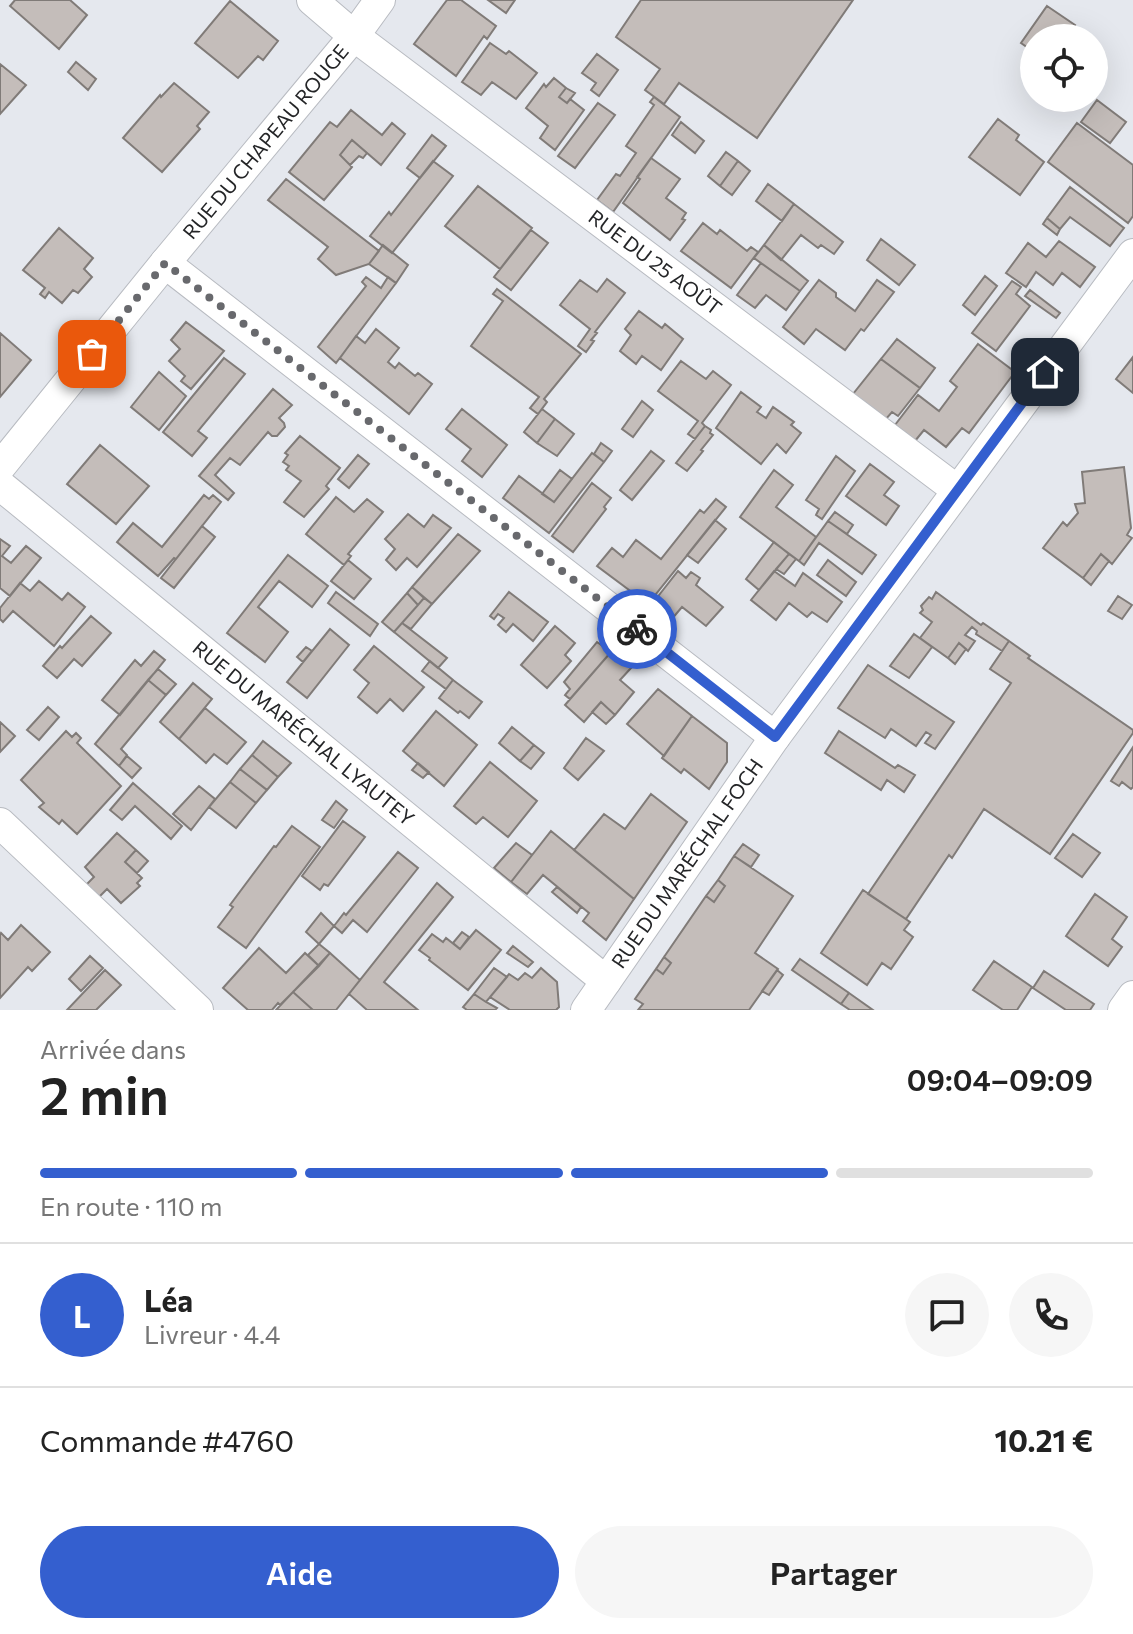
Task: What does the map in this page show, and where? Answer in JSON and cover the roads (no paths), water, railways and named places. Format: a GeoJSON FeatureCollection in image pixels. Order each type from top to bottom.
{"type":"FeatureCollection","features":[{"type":"Feature","properties":{"kind":"street","name":"RUE DU 25 AOÛT"},"geometry":{"type":"LineString","coordinates":[[312,0],[354,36],[957,490]]}},
{"type":"Feature","properties":{"kind":"street","name":"RUE DU CHAPEAU ROUGE"},"geometry":{"type":"LineString","coordinates":[[0,467],[354,36],[380,0]]}},
{"type":"Feature","properties":{"kind":"street","name":"RUE DU MARÉCHAL FOCH"},"geometry":{"type":"LineString","coordinates":[[586,1010],[775,737],[1133,254]]}},
{"type":"Feature","properties":{"kind":"street"},"geometry":{"type":"LineString","coordinates":[[165,263],[775,737]]}},
{"type":"Feature","properties":{"kind":"street","name":"RUE DU MARÉCHAL LYAUTEY"},"geometry":{"type":"LineString","coordinates":[[0,485],[606,981]]}},
{"type":"Feature","properties":{"kind":"street"},"geometry":{"type":"LineString","coordinates":[[0,823],[198,1010]]}},
{"type":"Feature","properties":{"kind":"street"},"geometry":{"type":"LineString","coordinates":[[1123,1010],[1133,996]]}}]}
